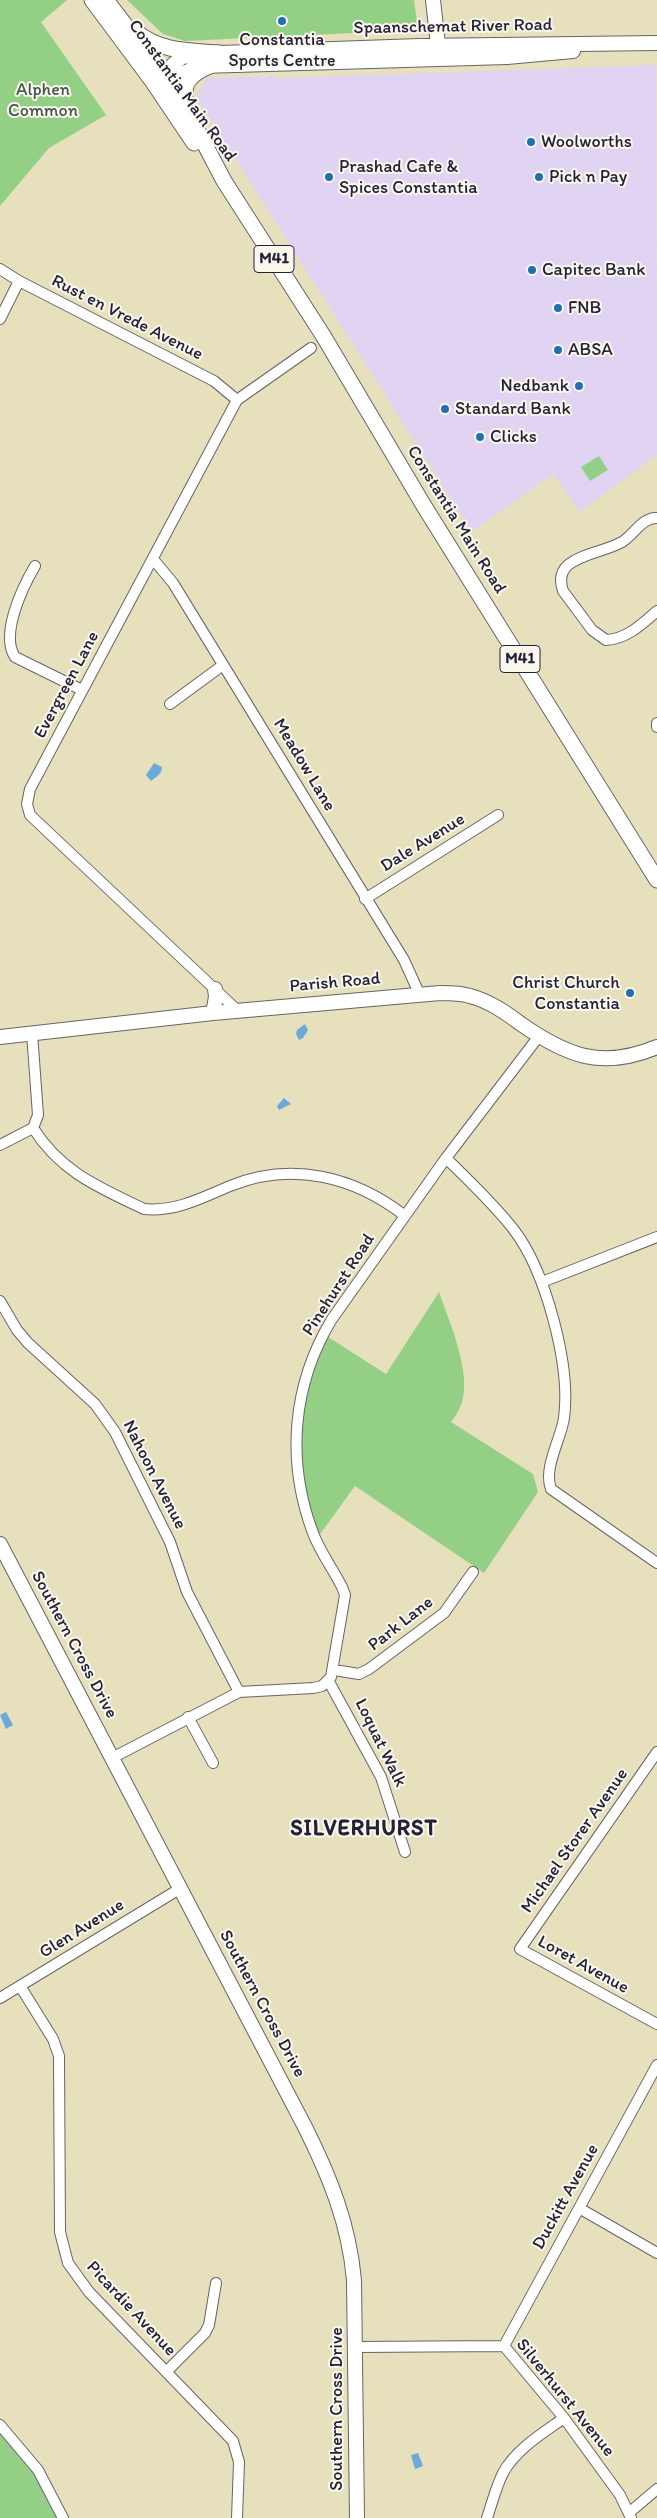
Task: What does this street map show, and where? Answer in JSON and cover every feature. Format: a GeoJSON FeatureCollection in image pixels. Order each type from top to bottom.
{"type":"FeatureCollection","features":[{"type":"Feature","properties":{"kind":"main road","name":"Constantia Main Road"},"geometry":{"type":"LineString","coordinates":[[92,0],[191,118],[224,181],[329,345],[424,506],[657,880]]}},
{"type":"Feature","properties":{"kind":"main road","name":"Constantia Main Road"},"geometry":{"type":"LineString","coordinates":[[108,3],[160,83],[197,147],[224,181]]}},
{"type":"Feature","properties":{"kind":"main road"},"geometry":{"type":"LineString","coordinates":[[108,3],[137,33],[155,44],[177,51],[216,59]]}},
{"type":"Feature","properties":{"kind":"main road"},"geometry":{"type":"LineString","coordinates":[[191,118],[184,97],[185,84],[195,73],[216,59]]}},
{"type":"Feature","properties":{"kind":"street"},"geometry":{"type":"LineString","coordinates":[[433,0],[439,52]]}},
{"type":"Feature","properties":{"kind":"street","name":"Spaanschemat River Road"},"geometry":{"type":"LineString","coordinates":[[160,83],[182,58],[216,59],[439,52],[657,43]]}},
{"type":"Feature","properties":{"kind":"street","name":"Rust en Vrede Avenue"},"geometry":{"type":"LineString","coordinates":[[0,269],[19,281],[214,381],[237,400]]}},
{"type":"Feature","properties":{"kind":"street"},"geometry":{"type":"LineString","coordinates":[[0,319],[19,281]]}},
{"type":"Feature","properties":{"kind":"street","name":"Evergreen Lane"},"geometry":{"type":"LineString","coordinates":[[238,1011],[30,816],[27,804],[30,789],[237,400],[311,348]]}},
{"type":"Feature","properties":{"kind":"street"},"geometry":{"type":"LineString","coordinates":[[657,518],[645,521],[621,543],[568,566],[562,576],[561,583],[563,590],[592,630],[606,640],[615,640],[630,633],[657,611]]}},
{"type":"Feature","properties":{"kind":"street","name":"Meadow Lane"},"geometry":{"type":"LineString","coordinates":[[153,559],[173,583],[404,960],[419,993]]}},
{"type":"Feature","properties":{"kind":"street"},"geometry":{"type":"LineString","coordinates":[[35,566],[9,609],[4,633],[6,645],[10,653],[15,657],[82,690]]}},
{"type":"Feature","properties":{"kind":"street"},"geometry":{"type":"LineString","coordinates":[[170,704],[223,665]]}},
{"type":"Feature","properties":{"kind":"street","name":"Dale Avenue"},"geometry":{"type":"LineString","coordinates":[[365,898],[498,815]]}},
{"type":"Feature","properties":{"kind":"street"},"geometry":{"type":"LineString","coordinates":[[213,1013],[216,998],[215,989]]}},
{"type":"Feature","properties":{"kind":"street","name":"Parish Road"},"geometry":{"type":"LineString","coordinates":[[0,1037],[213,1013],[419,993],[454,994],[477,998],[500,1009],[539,1036],[570,1052],[602,1060],[627,1058],[657,1047]]}},
{"type":"Feature","properties":{"kind":"street"},"geometry":{"type":"LineString","coordinates":[[0,1145],[33,1128],[38,1115],[32,1033]]}},
{"type":"Feature","properties":{"kind":"street","name":"Pinehurst Road"},"geometry":{"type":"LineString","coordinates":[[328,1680],[334,1670],[345,1595],[313,1534],[305,1507],[297,1467],[296,1428],[303,1382],[322,1336],[446,1158],[539,1036]]}},
{"type":"Feature","properties":{"kind":"street"},"geometry":{"type":"LineString","coordinates":[[33,1128],[45,1147],[66,1167],[144,1209],[156,1210],[180,1206],[236,1183],[260,1177],[290,1173],[315,1174],[348,1183],[381,1199],[405,1216]]}},
{"type":"Feature","properties":{"kind":"street"},"geometry":{"type":"LineString","coordinates":[[446,1158],[514,1230],[526,1249],[542,1282],[559,1344],[565,1385],[564,1418],[550,1472],[550,1485],[555,1492],[657,1563]]}},
{"type":"Feature","properties":{"kind":"street"},"geometry":{"type":"LineString","coordinates":[[542,1282],[657,1238]]}},
{"type":"Feature","properties":{"kind":"street","name":"Nahoon Avenue"},"geometry":{"type":"LineString","coordinates":[[0,1301],[17,1330],[28,1343],[95,1404],[115,1432],[170,1542],[187,1592],[239,1692]]}},
{"type":"Feature","properties":{"kind":"street","name":"Southern Cross Drive"},"geometry":{"type":"LineString","coordinates":[[0,1544],[306,2128],[336,2195],[352,2263],[356,2347],[357,2518]]}},
{"type":"Feature","properties":{"kind":"street","name":"Park Lane"},"geometry":{"type":"LineString","coordinates":[[334,1670],[357,1674],[369,1669],[444,1613],[472,1572]]}},
{"type":"Feature","properties":{"kind":"street"},"geometry":{"type":"LineString","coordinates":[[112,1758],[239,1692],[313,1688],[322,1686],[328,1680]]}},
{"type":"Feature","properties":{"kind":"street","name":"Loquat Walk"},"geometry":{"type":"LineString","coordinates":[[328,1680],[381,1776],[406,1852]]}},
{"type":"Feature","properties":{"kind":"street"},"geometry":{"type":"LineString","coordinates":[[188,1717],[213,1763]]}},
{"type":"Feature","properties":{"kind":"street","name":"Michael Storer Avenue"},"geometry":{"type":"LineString","coordinates":[[520,1949],[657,1752]]}},
{"type":"Feature","properties":{"kind":"street","name":"Glen Avenue"},"geometry":{"type":"LineString","coordinates":[[0,1998],[180,1888]]}},
{"type":"Feature","properties":{"kind":"street","name":"Loret Avenue"},"geometry":{"type":"LineString","coordinates":[[520,1949],[657,2024]]}},
{"type":"Feature","properties":{"kind":"street","name":"Picardie Avenue"},"geometry":{"type":"LineString","coordinates":[[20,1986],[53,2039],[59,2056],[60,2232],[65,2255],[80,2282],[227,2434],[236,2447],[239,2462],[237,2518]]}},
{"type":"Feature","properties":{"kind":"street","name":"Duckitt Avenue"},"geometry":{"type":"LineString","coordinates":[[504,2346],[657,2065]]}},
{"type":"Feature","properties":{"kind":"street"},"geometry":{"type":"LineString","coordinates":[[579,2208],[657,2253]]}},
{"type":"Feature","properties":{"kind":"street"},"geometry":{"type":"LineString","coordinates":[[167,2371],[205,2333],[209,2325],[216,2283]]}},
{"type":"Feature","properties":{"kind":"street","name":"Silverhurst Avenue"},"geometry":{"type":"LineString","coordinates":[[356,2347],[504,2346],[564,2418],[620,2495],[631,2515]]}},
{"type":"Feature","properties":{"kind":"street"},"geometry":{"type":"LineString","coordinates":[[487,2518],[503,2474],[509,2465],[538,2436],[564,2418]]}},
{"type":"Feature","properties":{"kind":"street"},"geometry":{"type":"LineString","coordinates":[[0,2425],[38,2470],[63,2518]]}},
{"type":"Feature","properties":{"kind":"street"},"geometry":{"type":"LineString","coordinates":[[631,2515],[657,2489]]}},
{"type":"Feature","properties":{"kind":"shaded area"},"geometry":{"type":"Polygon","coordinates":[[[656,65],[657,455],[580,512],[553,474],[472,532],[196,97],[207,78],[276,76],[277,78],[656,65]]]}},
{"type":"Feature","properties":{"kind":"green space","name":"Alphen Common"},"geometry":{"type":"Polygon","coordinates":[[[0,0],[67,0],[41,22],[106,115],[49,148],[0,206],[0,0]]]}},
{"type":"Feature","properties":{"kind":"green space","name":"Constantia Sports Centre"},"geometry":{"type":"Polygon","coordinates":[[[127,0],[414,0],[418,30],[185,41],[163,34],[127,0]]]}},
{"type":"Feature","properties":{"kind":"green space"},"geometry":{"type":"Polygon","coordinates":[[[599,456],[608,470],[590,481],[581,467],[599,456]]]}},
{"type":"Feature","properties":{"kind":"green space"},"geometry":{"type":"Polygon","coordinates":[[[439,1292],[454,1333],[464,1379],[464,1393],[461,1405],[451,1422],[533,1474],[538,1492],[484,1573],[355,1486],[318,1537],[308,1508],[298,1449],[306,1383],[325,1335],[386,1374],[439,1292]]]}},
{"type":"Feature","properties":{"kind":"green space"},"geometry":{"type":"Polygon","coordinates":[[[0,2425],[18,2445],[63,2518],[0,2518],[0,2425]]]}},
{"type":"Feature","properties":{"kind":"water"},"geometry":{"type":"Polygon","coordinates":[[[154,763],[162,767],[162,769],[151,781],[146,775],[154,763]]]}},
{"type":"Feature","properties":{"kind":"water"},"geometry":{"type":"Polygon","coordinates":[[[305,1024],[308,1030],[303,1038],[299,1040],[296,1034],[297,1030],[305,1024]]]}},
{"type":"Feature","properties":{"kind":"water"},"geometry":{"type":"Polygon","coordinates":[[[284,1098],[291,1104],[279,1110],[277,1106],[284,1098]]]}},
{"type":"Feature","properties":{"kind":"water"},"geometry":{"type":"Polygon","coordinates":[[[6,1712],[13,1725],[6,1729],[0,1715],[6,1712]]]}},
{"type":"Feature","properties":{"kind":"water"},"geometry":{"type":"Polygon","coordinates":[[[418,2453],[423,2466],[415,2469],[411,2455],[418,2453]]]}},
{"type":"Feature","properties":{"kind":"place","name":"Constantia Sports Centre"},"geometry":{"type":"Point","coordinates":[282,21]}},
{"type":"Feature","properties":{"kind":"place","name":"Woolworths"},"geometry":{"type":"Point","coordinates":[531,142]}},
{"type":"Feature","properties":{"kind":"place","name":"Prashad Cafe & Spices Constantia"},"geometry":{"type":"Point","coordinates":[329,177]}},
{"type":"Feature","properties":{"kind":"place","name":"Pick n Pay"},"geometry":{"type":"Point","coordinates":[539,177]}},
{"type":"Feature","properties":{"kind":"place","name":"Capitec Bank"},"geometry":{"type":"Point","coordinates":[532,270]}},
{"type":"Feature","properties":{"kind":"place","name":"FNB"},"geometry":{"type":"Point","coordinates":[558,308]}},
{"type":"Feature","properties":{"kind":"place","name":"ABSA"},"geometry":{"type":"Point","coordinates":[558,350]}},
{"type":"Feature","properties":{"kind":"place","name":"Nedbank"},"geometry":{"type":"Point","coordinates":[579,386]}},
{"type":"Feature","properties":{"kind":"place","name":"Standard Bank"},"geometry":{"type":"Point","coordinates":[445,409]}},
{"type":"Feature","properties":{"kind":"place","name":"Clicks"},"geometry":{"type":"Point","coordinates":[480,437]}},
{"type":"Feature","properties":{"kind":"place","name":"Christ Church Constantia"},"geometry":{"type":"Point","coordinates":[630,993]}},
{"type":"Feature","properties":{"kind":"district","name":"SILVERHURST"},"geometry":{"type":"Point","coordinates":[364,1829]}}]}
